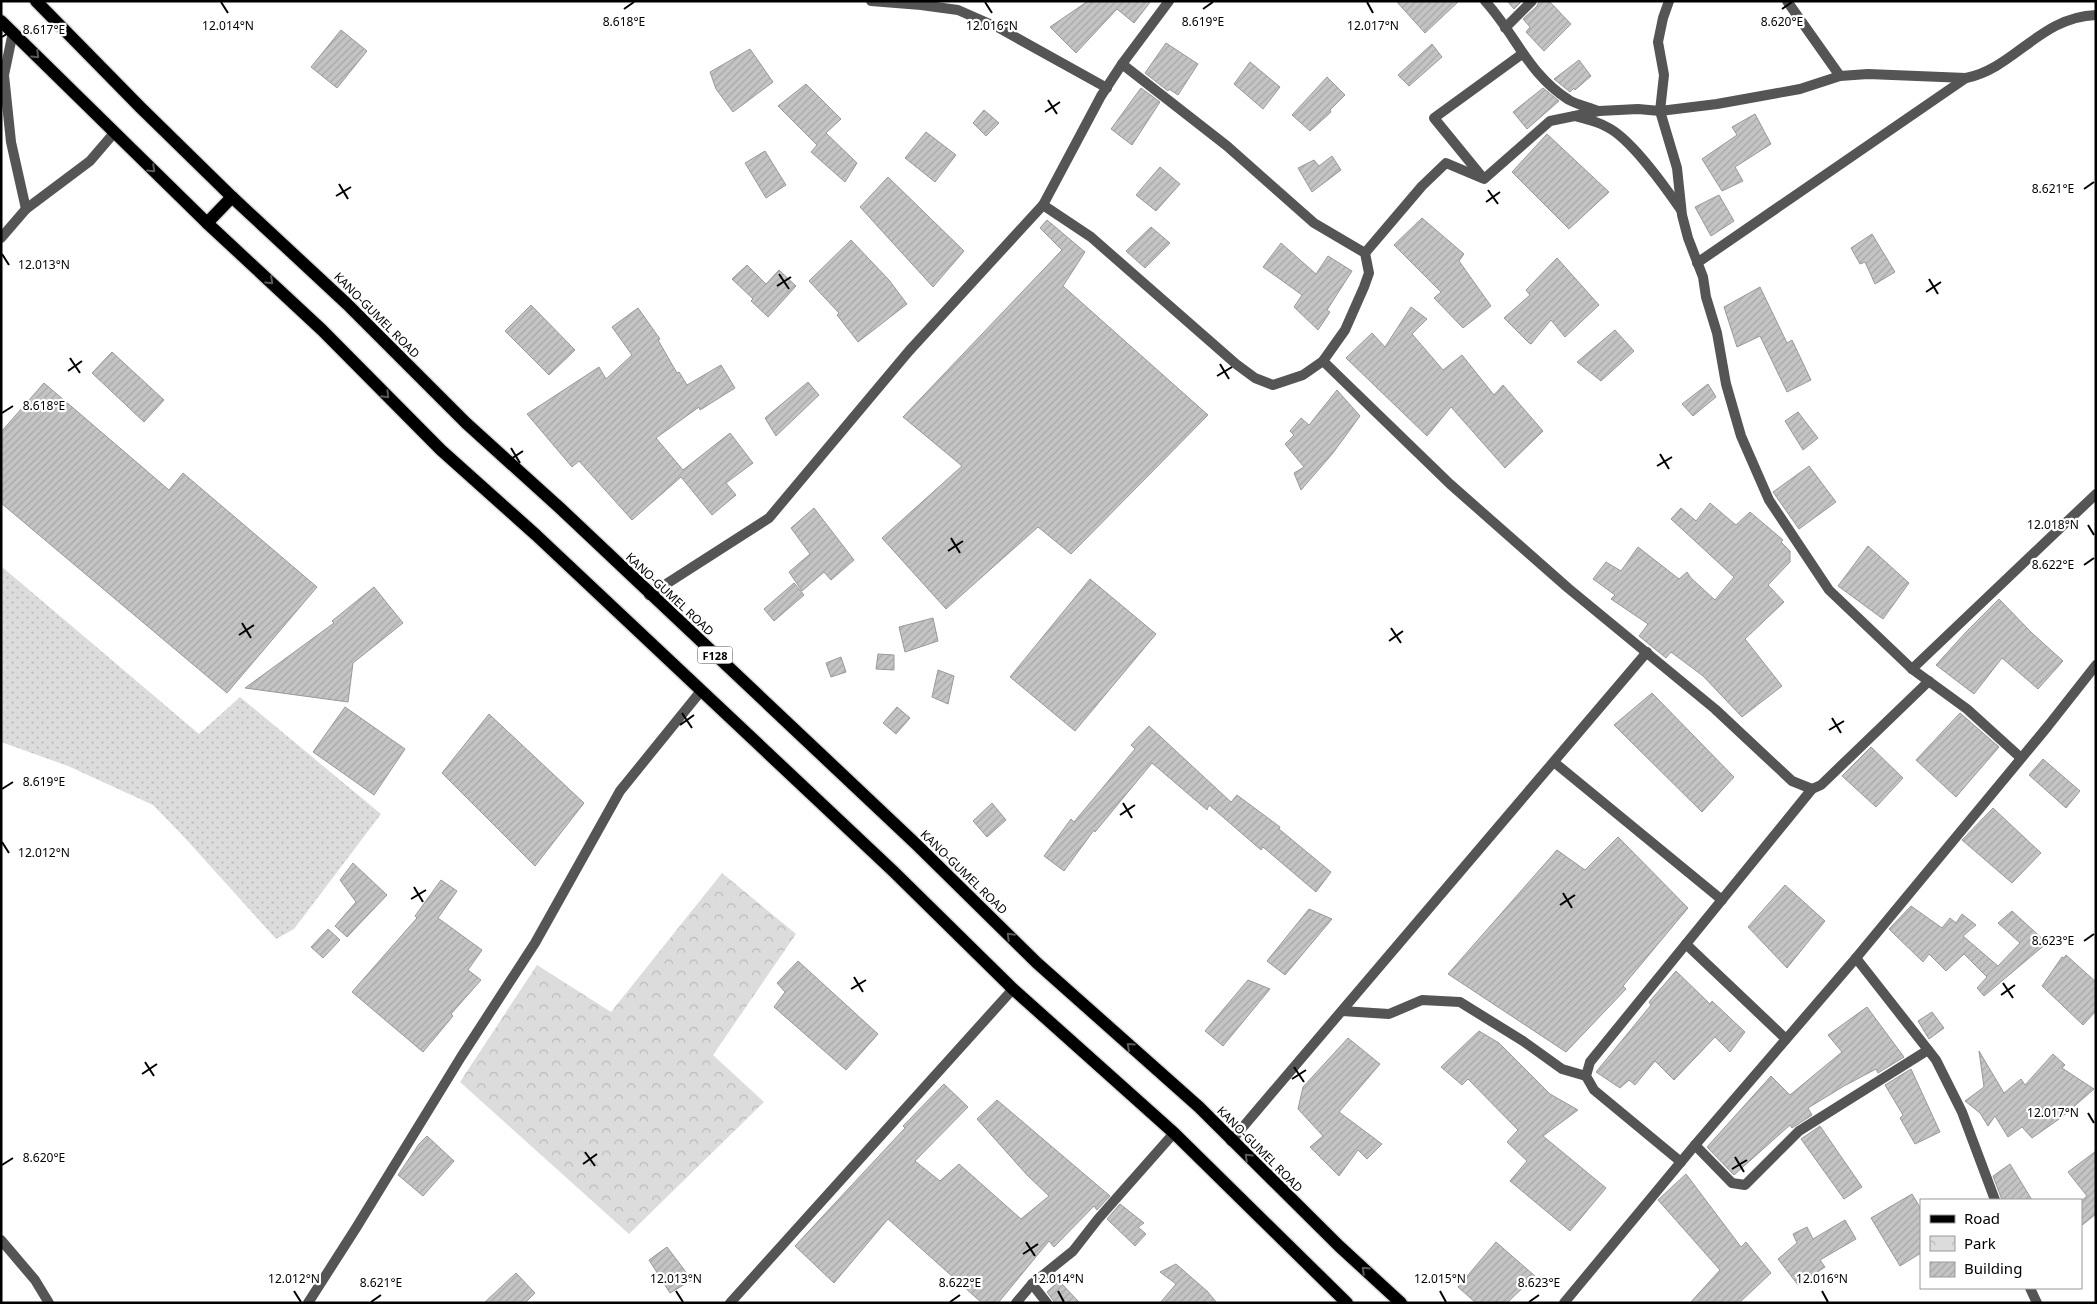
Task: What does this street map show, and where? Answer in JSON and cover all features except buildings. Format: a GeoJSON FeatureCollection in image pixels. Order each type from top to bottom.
{"type":"FeatureCollection","features":[{"type":"Feature","properties":{"kind":"main road","name":"KANO-GUMEL ROAD"},"geometry":{"type":"LineString","coordinates":[[36,1],[140,108],[347,304],[466,423],[561,509],[649,595],[917,845],[1037,963],[1199,1107],[1339,1246],[1400,1303]]}},
{"type":"Feature","properties":{"kind":"main road","name":"F128"},"geometry":{"type":"LineString","coordinates":[[1,21],[207,223],[322,330],[441,450],[536,536],[893,871],[1013,989],[1174,1133],[1240,1200],[1347,1303]]}},
{"type":"Feature","properties":{"kind":"main road"},"geometry":{"type":"LineString","coordinates":[[207,223],[232,197]]}},
{"type":"Feature","properties":{"kind":"street"},"geometry":{"type":"LineString","coordinates":[[871,1],[958,10],[999,28],[1107,88]]}},
{"type":"Feature","properties":{"kind":"street"},"geometry":{"type":"LineString","coordinates":[[649,595],[769,518],[909,351],[1043,205],[1107,88],[1122,64],[1169,1]]}},
{"type":"Feature","properties":{"kind":"street"},"geometry":{"type":"LineString","coordinates":[[1485,1],[1522,54],[1544,81],[1570,100],[1599,111]]}},
{"type":"Feature","properties":{"kind":"street"},"geometry":{"type":"LineString","coordinates":[[1505,28],[1532,1]]}},
{"type":"Feature","properties":{"kind":"street"},"geometry":{"type":"LineString","coordinates":[[1669,1],[1658,42],[1664,75],[1660,111],[1677,168],[1682,211],[1688,238],[1703,277],[1706,297],[1717,333],[1726,384],[1741,436],[1769,500],[1829,590],[1912,669],[1967,709],[2021,758]]}},
{"type":"Feature","properties":{"kind":"street"},"geometry":{"type":"LineString","coordinates":[[1787,1],[1840,76]]}},
{"type":"Feature","properties":{"kind":"street"},"geometry":{"type":"LineString","coordinates":[[1484,179],[1550,121],[1599,111],[1638,109],[1660,111],[1717,104],[1800,89],[1840,76],[1868,74],[1966,78],[1978,76],[2035,37],[2059,24],[2085,16],[2096,16]]}},
{"type":"Feature","properties":{"kind":"street"},"geometry":{"type":"LineString","coordinates":[[13,32],[4,76],[11,142],[26,210]]}},
{"type":"Feature","properties":{"kind":"street"},"geometry":{"type":"LineString","coordinates":[[1484,179],[1434,118],[1522,54]]}},
{"type":"Feature","properties":{"kind":"street"},"geometry":{"type":"LineString","coordinates":[[1043,205],[1091,238],[1215,347],[1255,378],[1273,385],[1303,375],[1323,361],[1345,330],[1369,273],[1365,253],[1314,223],[1227,146],[1122,64]]}},
{"type":"Feature","properties":{"kind":"street"},"geometry":{"type":"LineString","coordinates":[[1698,262],[1966,78]]}},
{"type":"Feature","properties":{"kind":"street"},"geometry":{"type":"LineString","coordinates":[[1575,116],[1607,126],[1625,141],[1655,174],[1682,211]]}},
{"type":"Feature","properties":{"kind":"street"},"geometry":{"type":"LineString","coordinates":[[1,238],[26,210],[90,161],[114,133]]}},
{"type":"Feature","properties":{"kind":"street"},"geometry":{"type":"LineString","coordinates":[[1365,253],[1422,186],[1446,163],[1484,179]]}},
{"type":"Feature","properties":{"kind":"street"},"geometry":{"type":"LineString","coordinates":[[1323,361],[1450,484],[1568,588],[1715,709],[1792,781],[1812,789]]}},
{"type":"Feature","properties":{"kind":"street"},"geometry":{"type":"LineString","coordinates":[[1912,669],[2096,494]]}},
{"type":"Feature","properties":{"kind":"street"},"geometry":{"type":"LineString","coordinates":[[1232,1141],[1647,652]]}},
{"type":"Feature","properties":{"kind":"street"},"geometry":{"type":"LineString","coordinates":[[1564,1303],[1695,1144],[1856,958],[2096,666]]}},
{"type":"Feature","properties":{"kind":"street"},"geometry":{"type":"LineString","coordinates":[[1586,1076],[1590,1062],[1812,789],[1821,785],[1929,681]]}},
{"type":"Feature","properties":{"kind":"street"},"geometry":{"type":"LineString","coordinates":[[308,1303],[461,1057],[535,943],[620,791],[700,691]]}},
{"type":"Feature","properties":{"kind":"street"},"geometry":{"type":"LineString","coordinates":[[1554,763],[1722,900]]}},
{"type":"Feature","properties":{"kind":"street"},"geometry":{"type":"LineString","coordinates":[[1686,944],[1786,1039]]}},
{"type":"Feature","properties":{"kind":"street"},"geometry":{"type":"LineString","coordinates":[[1856,958],[1936,1060],[1962,1112],[1995,1199]]}},
{"type":"Feature","properties":{"kind":"street"},"geometry":{"type":"LineString","coordinates":[[730,1303],[1013,989]]}},
{"type":"Feature","properties":{"kind":"street"},"geometry":{"type":"LineString","coordinates":[[1342,1011],[1388,1014],[1422,1000],[1460,1002],[1562,1069],[1586,1076],[1594,1090],[1681,1162]]}},
{"type":"Feature","properties":{"kind":"street"},"geometry":{"type":"LineString","coordinates":[[1695,1144],[1732,1183],[1745,1184],[1799,1131],[1928,1050]]}},
{"type":"Feature","properties":{"kind":"street"},"geometry":{"type":"LineString","coordinates":[[1016,1303],[1032,1284],[1073,1251],[1098,1219],[1174,1133]]}},
{"type":"Feature","properties":{"kind":"street"},"geometry":{"type":"LineString","coordinates":[[1,1240],[35,1280],[49,1303]]}},
{"type":"Feature","properties":{"kind":"street"},"geometry":{"type":"LineString","coordinates":[[1032,1284],[1047,1303]]}},
{"type":"Feature","properties":{"kind":"street"},"geometry":{"type":"LineString","coordinates":[[2030,1289],[2036,1302]]}},
{"type":"Feature","properties":{"kind":"green space"},"geometry":{"type":"Polygon","coordinates":[[[1,566],[199,734],[240,697],[381,814],[294,929],[276,939],[153,805],[68,766],[1,742],[1,566]]]}},
{"type":"Feature","properties":{"kind":"green space"},"geometry":{"type":"Polygon","coordinates":[[[722,873],[796,934],[713,1055],[764,1102],[629,1234],[460,1082],[537,965],[611,1012],[722,873]]]}}]}
